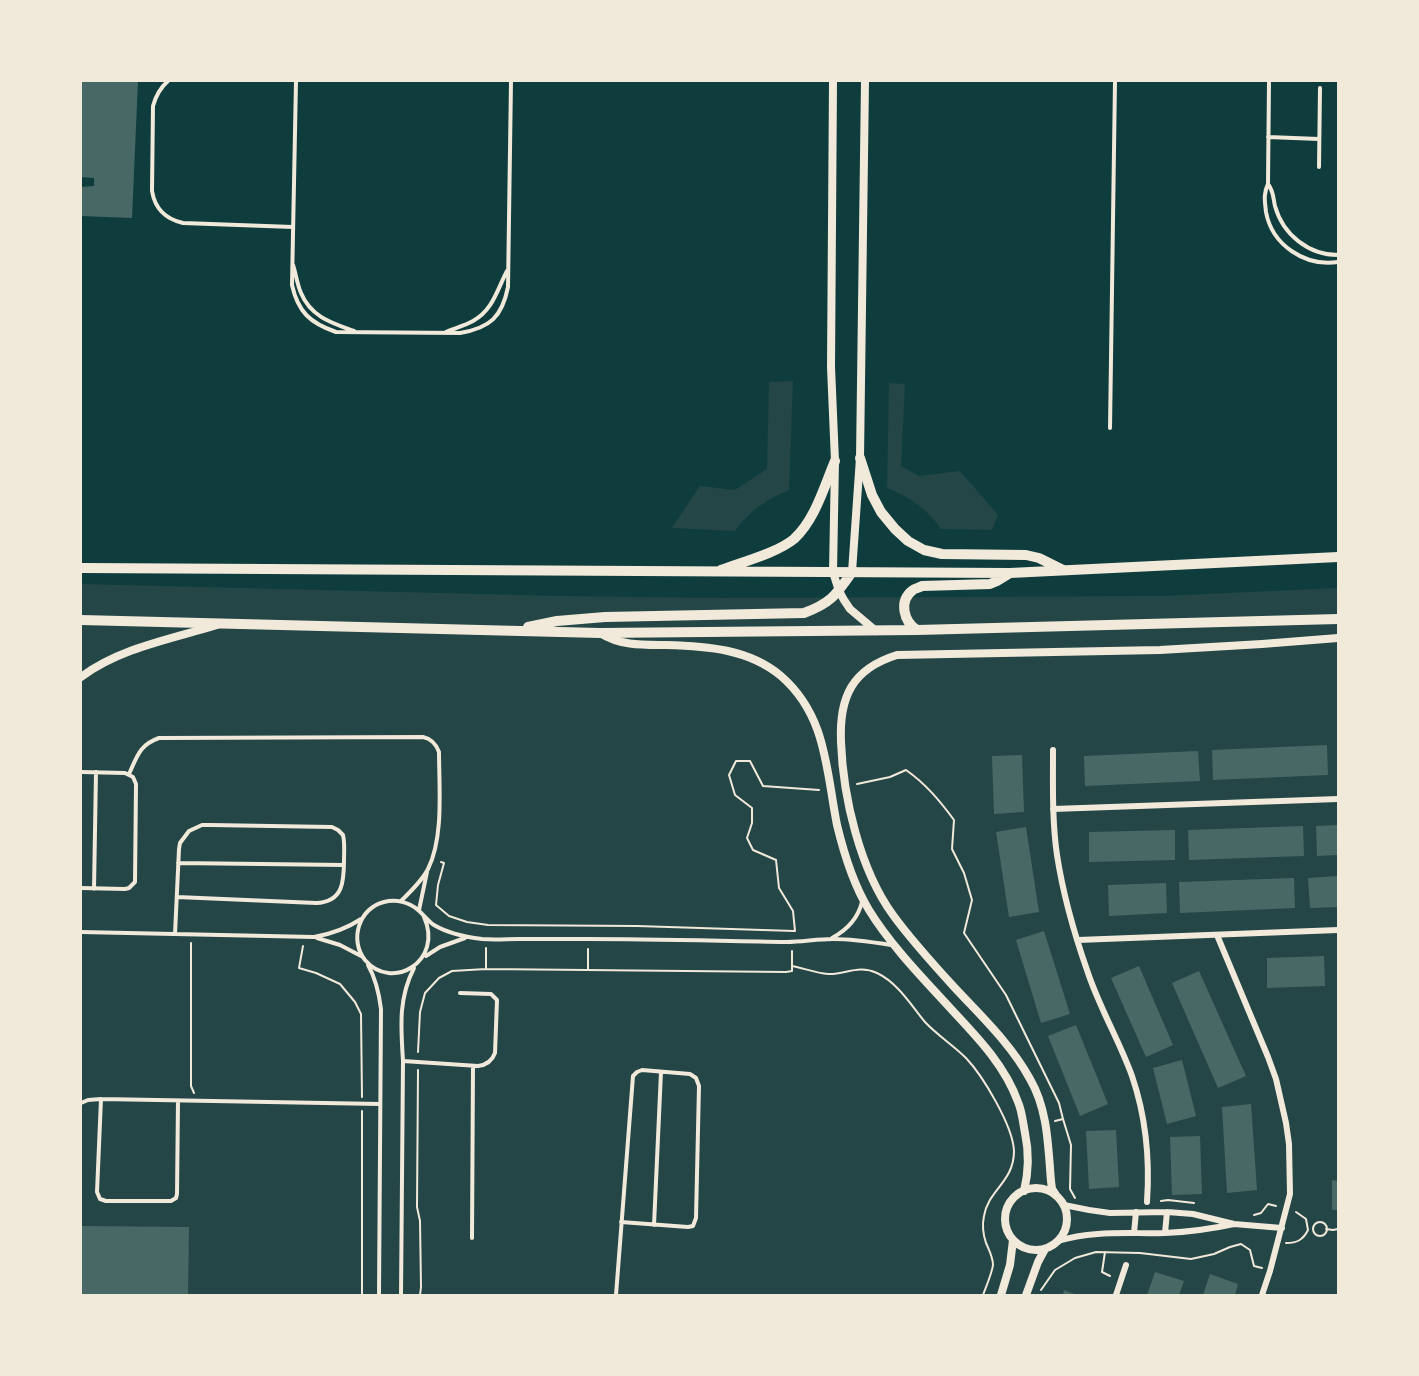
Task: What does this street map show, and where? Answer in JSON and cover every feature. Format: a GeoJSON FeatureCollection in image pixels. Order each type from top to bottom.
{"type":"FeatureCollection","features":[{"type":"Feature","properties":{"kind":"main road"},"geometry":{"type":"LineString","coordinates":[[860,458],[872,495],[881,512],[908,541],[942,554],[1026,555],[1052,563],[1063,570]]}},
{"type":"Feature","properties":{"kind":"main road"},"geometry":{"type":"LineString","coordinates":[[715,572],[772,551],[793,540],[812,515],[834,461]]}},
{"type":"Feature","properties":{"kind":"main road"},"geometry":{"type":"LineString","coordinates":[[81,568],[1010,573],[1338,557]]}},
{"type":"Feature","properties":{"kind":"main road"},"geometry":{"type":"LineString","coordinates":[[510,631],[581,618],[804,613],[820,607],[832,598],[852,572]]}},
{"type":"Feature","properties":{"kind":"main road"},"geometry":{"type":"LineString","coordinates":[[917,630],[906,621],[904,607],[906,598],[913,590],[922,586],[990,584],[1010,573]]}},
{"type":"Feature","properties":{"kind":"main road"},"geometry":{"type":"LineString","coordinates":[[81,620],[600,633],[876,631],[1338,619]]}},
{"type":"Feature","properties":{"kind":"street"},"geometry":{"type":"LineString","coordinates":[[833,81],[831,367],[834,461],[833,572],[839,591],[850,609],[876,631]]}},
{"type":"Feature","properties":{"kind":"street"},"geometry":{"type":"LineString","coordinates":[[852,572],[860,458],[865,81]]}},
{"type":"Feature","properties":{"kind":"street"},"geometry":{"type":"LineString","coordinates":[[81,677],[114,657],[220,625]]}},
{"type":"Feature","properties":{"kind":"street"},"geometry":{"type":"LineString","coordinates":[[600,633],[626,644],[701,647],[741,654],[768,667],[791,686],[808,709],[820,734],[842,844],[863,899],[895,946],[1000,1066],[1019,1103],[1028,1147],[1024,1191]]}},
{"type":"Feature","properties":{"kind":"street"},"geometry":{"type":"LineString","coordinates":[[1026,1295],[1038,1262],[1046,1249],[1058,1241],[1067,1224],[1064,1205],[1052,1189],[1046,1123],[1040,1099],[1032,1081],[1009,1047],[892,915],[875,885],[850,812],[841,755],[842,712],[850,689],[865,670],[886,658],[897,655],[1160,650],[1338,638]]}},
{"type":"Feature","properties":{"kind":"street"},"geometry":{"type":"LineString","coordinates":[[1053,750],[1053,809],[1057,854],[1069,910],[1088,972],[1131,1074],[1143,1116],[1149,1177],[1147,1202]]}},
{"type":"Feature","properties":{"kind":"street"},"geometry":{"type":"LineString","coordinates":[[1053,809],[1338,799]]}},
{"type":"Feature","properties":{"kind":"street"},"geometry":{"type":"LineString","coordinates":[[1078,940],[1338,930]]}},
{"type":"Feature","properties":{"kind":"street"},"geometry":{"type":"LineString","coordinates":[[1217,935],[1268,1057],[1282,1103],[1289,1144],[1290,1194],[1262,1295]]}},
{"type":"Feature","properties":{"kind":"street"},"geometry":{"type":"LineString","coordinates":[[1046,1249],[1031,1250],[1018,1245],[1008,1232],[1006,1213],[1010,1203],[1024,1191],[1037,1188],[1056,1195]]}},
{"type":"Feature","properties":{"kind":"street"},"geometry":{"type":"LineString","coordinates":[[1064,1205],[1110,1213],[1193,1214],[1234,1224],[1282,1228]]}},
{"type":"Feature","properties":{"kind":"street"},"geometry":{"type":"LineString","coordinates":[[1134,1233],[1136,1212]]}},
{"type":"Feature","properties":{"kind":"street"},"geometry":{"type":"LineString","coordinates":[[1165,1233],[1167,1212]]}},
{"type":"Feature","properties":{"kind":"street"},"geometry":{"type":"LineString","coordinates":[[1058,1241],[1087,1234],[1198,1231],[1234,1224]]}},
{"type":"Feature","properties":{"kind":"street"},"geometry":{"type":"LineString","coordinates":[[1001,1295],[1010,1265],[1013,1240]]}},
{"type":"Feature","properties":{"kind":"street"},"geometry":{"type":"LineString","coordinates":[[1116,1295],[1126,1264]]}},
{"type":"Feature","properties":{"kind":"lane"},"geometry":{"type":"LineString","coordinates":[[168,81],[161,87],[153,106],[152,191],[158,209],[173,221],[183,223],[293,227]]}},
{"type":"Feature","properties":{"kind":"lane"},"geometry":{"type":"LineString","coordinates":[[296,81],[292,285],[294,297],[301,309],[311,320],[336,332],[445,333],[474,331],[488,324],[498,314],[505,301],[508,287],[511,81]]}},
{"type":"Feature","properties":{"kind":"lane"},"geometry":{"type":"LineString","coordinates":[[1110,428],[1115,81]]}},
{"type":"Feature","properties":{"kind":"lane"},"geometry":{"type":"LineString","coordinates":[[1269,81],[1269,184],[1264,196],[1268,218],[1284,245],[1302,257],[1321,263],[1338,262]]}},
{"type":"Feature","properties":{"kind":"lane"},"geometry":{"type":"LineString","coordinates":[[1318,167],[1320,88]]}},
{"type":"Feature","properties":{"kind":"lane"},"geometry":{"type":"LineString","coordinates":[[1269,137],[1319,139]]}},
{"type":"Feature","properties":{"kind":"lane"},"geometry":{"type":"LineString","coordinates":[[1269,184],[1278,216],[1295,239],[1311,249],[1338,255]]}},
{"type":"Feature","properties":{"kind":"lane"},"geometry":{"type":"LineString","coordinates":[[292,264],[302,296],[314,312],[327,321],[356,331]]}},
{"type":"Feature","properties":{"kind":"lane"},"geometry":{"type":"LineString","coordinates":[[445,333],[473,321],[486,311],[495,298],[507,270]]}},
{"type":"Feature","properties":{"kind":"lane"},"geometry":{"type":"LineString","coordinates":[[129,774],[140,750],[145,744],[159,738],[428,738],[436,745],[439,752],[438,828],[436,847],[427,871],[419,910]]}},
{"type":"Feature","properties":{"kind":"lane"},"geometry":{"type":"LineString","coordinates":[[81,772],[121,772],[133,777],[136,784],[135,882],[125,889],[81,888]]}},
{"type":"Feature","properties":{"kind":"lane"},"geometry":{"type":"LineString","coordinates":[[94,889],[96,772]]}},
{"type":"Feature","properties":{"kind":"lane"},"geometry":{"type":"LineString","coordinates":[[175,934],[179,849],[184,836],[196,827],[210,825],[335,828],[341,832],[344,839],[344,880],[339,891],[331,899],[322,903],[177,897]]}},
{"type":"Feature","properties":{"kind":"lane"},"geometry":{"type":"LineString","coordinates":[[178,863],[344,865]]}},
{"type":"Feature","properties":{"kind":"lane"},"geometry":{"type":"LineString","coordinates":[[401,901],[427,871]]}},
{"type":"Feature","properties":{"kind":"lane"},"geometry":{"type":"LineString","coordinates":[[831,939],[852,923],[863,899]]}},
{"type":"Feature","properties":{"kind":"lane"},"geometry":{"type":"LineString","coordinates":[[379,1295],[381,1009],[374,975],[357,943],[357,934],[366,912],[379,903],[394,900],[411,904],[419,910],[430,935],[426,953],[421,960]]}},
{"type":"Feature","properties":{"kind":"lane"},"geometry":{"type":"LineString","coordinates":[[424,917],[441,929],[469,938],[793,942],[831,939],[895,946]]}},
{"type":"Feature","properties":{"kind":"lane"},"geometry":{"type":"LineString","coordinates":[[81,932],[314,937],[334,933],[362,919]]}},
{"type":"Feature","properties":{"kind":"lane"},"geometry":{"type":"LineString","coordinates":[[314,937],[340,945],[381,971],[390,973],[407,970],[432,951],[469,938]]}},
{"type":"Feature","properties":{"kind":"lane"},"geometry":{"type":"LineString","coordinates":[[401,1295],[403,1061],[401,1026],[403,998],[415,966]]}},
{"type":"Feature","properties":{"kind":"lane"},"geometry":{"type":"LineString","coordinates":[[403,1061],[486,1065],[494,1056],[497,1000],[491,994],[460,993]]}},
{"type":"Feature","properties":{"kind":"lane"},"geometry":{"type":"LineString","coordinates":[[472,1238],[473,1065]]}},
{"type":"Feature","properties":{"kind":"lane"},"geometry":{"type":"LineString","coordinates":[[616,1295],[621,1222],[633,1076],[642,1070],[690,1074],[696,1078],[699,1086],[696,1218],[693,1226],[621,1222]]}},
{"type":"Feature","properties":{"kind":"lane"},"geometry":{"type":"LineString","coordinates":[[654,1225],[662,1072]]}},
{"type":"Feature","properties":{"kind":"lane"},"geometry":{"type":"LineString","coordinates":[[81,1103],[101,1099],[380,1104]]}},
{"type":"Feature","properties":{"kind":"lane"},"geometry":{"type":"LineString","coordinates":[[101,1099],[97,1192],[100,1199],[105,1201],[171,1201],[176,1198],[178,1101]]}},
{"type":"Feature","properties":{"kind":"path"},"geometry":{"type":"LineString","coordinates":[[432,860],[444,863],[436,905],[449,916],[467,922],[488,925],[795,931],[793,911],[779,888],[776,860],[753,850],[747,838],[752,823],[752,808],[735,795],[729,775],[736,761],[750,761],[763,786]]}},
{"type":"Feature","properties":{"kind":"path"},"geometry":{"type":"LineString","coordinates":[[890,777],[906,770],[918,778],[954,820],[952,849],[964,873],[972,900],[964,933],[1006,995],[1059,1103],[1064,1119]]}},
{"type":"Feature","properties":{"kind":"path"},"geometry":{"type":"LineString","coordinates":[[486,969],[488,925]]}},
{"type":"Feature","properties":{"kind":"path"},"geometry":{"type":"LineString","coordinates":[[191,934],[191,1086],[195,1095],[203,1101]]}},
{"type":"Feature","properties":{"kind":"path"},"geometry":{"type":"LineString","coordinates":[[420,1295],[420,1221],[417,1207],[420,1012],[425,993],[439,978],[452,971],[486,969],[786,972],[792,971],[793,942]]}},
{"type":"Feature","properties":{"kind":"path"},"geometry":{"type":"LineString","coordinates":[[792,966],[827,974],[852,969],[864,970],[876,972],[891,981],[926,1023],[966,1059],[998,1104],[1014,1148],[1009,1175],[990,1200],[984,1213],[983,1229],[993,1265],[983,1295]]}},
{"type":"Feature","properties":{"kind":"path"},"geometry":{"type":"LineString","coordinates":[[1277,1244],[1299,1241],[1303,1239],[1308,1230],[1306,1219],[1287,1209]]}},
{"type":"Feature","properties":{"kind":"path"},"geometry":{"type":"LineString","coordinates":[[1318,1222],[1325,1224],[1325,1233],[1320,1236],[1313,1230],[1318,1222]]}},
{"type":"Feature","properties":{"kind":"path"},"geometry":{"type":"LineString","coordinates":[[1326,1229],[1338,1229]]}},
{"type":"Feature","properties":{"kind":"path"},"geometry":{"type":"LineString","coordinates":[[1308,1230],[1313,1230]]}},
{"type":"Feature","properties":{"kind":"path"},"geometry":{"type":"LineString","coordinates":[[1038,1295],[1055,1270],[1075,1258],[1096,1252],[1140,1253],[1191,1259],[1214,1254],[1230,1246],[1241,1244],[1250,1250],[1254,1266],[1270,1272]]}},
{"type":"Feature","properties":{"kind":"path"},"geometry":{"type":"LineString","coordinates":[[1105,1252],[1102,1272],[1111,1275],[1108,1285]]}},
{"type":"Feature","properties":{"kind":"shaded area"},"geometry":{"type":"Polygon","coordinates":[[[793,381],[789,490],[759,506],[735,531],[672,528],[700,486],[735,490],[767,469],[769,382],[793,381]]]}},
{"type":"Feature","properties":{"kind":"shaded area"},"geometry":{"type":"Polygon","coordinates":[[[889,383],[905,384],[901,466],[919,476],[960,471],[998,515],[992,530],[941,529],[917,504],[887,488],[889,383]]]}},
{"type":"Feature","properties":{"kind":"shaded area"},"geometry":{"type":"Polygon","coordinates":[[[81,584],[719,598],[1162,596],[1338,588],[1338,1295],[81,1295],[81,584]]]}},
{"type":"Feature","properties":{"kind":"building"},"geometry":{"type":"Polygon","coordinates":[[[81,81],[138,81],[132,218],[81,216],[81,187],[94,186],[94,178],[81,177],[81,81]]]}},
{"type":"Feature","properties":{"kind":"building"},"geometry":{"type":"Polygon","coordinates":[[[1327,745],[1328,775],[1213,780],[1212,750],[1327,745]]]}},
{"type":"Feature","properties":{"kind":"building"},"geometry":{"type":"Polygon","coordinates":[[[1198,751],[1200,781],[1085,786],[1084,756],[1198,751]]]}},
{"type":"Feature","properties":{"kind":"building"},"geometry":{"type":"Polygon","coordinates":[[[1022,755],[1024,812],[994,814],[992,756],[1022,755]]]}},
{"type":"Feature","properties":{"kind":"building"},"geometry":{"type":"Polygon","coordinates":[[[1338,825],[1338,855],[1317,856],[1316,826],[1338,825]]]}},
{"type":"Feature","properties":{"kind":"building"},"geometry":{"type":"Polygon","coordinates":[[[1303,826],[1304,856],[1189,860],[1188,830],[1303,826]]]}},
{"type":"Feature","properties":{"kind":"building"},"geometry":{"type":"Polygon","coordinates":[[[1026,827],[1039,912],[1009,917],[996,832],[1026,827]]]}},
{"type":"Feature","properties":{"kind":"building"},"geometry":{"type":"Polygon","coordinates":[[[1175,830],[1175,860],[1089,862],[1089,832],[1175,830]]]}},
{"type":"Feature","properties":{"kind":"building"},"geometry":{"type":"Polygon","coordinates":[[[1338,876],[1338,907],[1310,908],[1308,878],[1338,876]]]}},
{"type":"Feature","properties":{"kind":"building"},"geometry":{"type":"Polygon","coordinates":[[[1294,878],[1295,908],[1180,913],[1179,882],[1294,878]]]}},
{"type":"Feature","properties":{"kind":"building"},"geometry":{"type":"Polygon","coordinates":[[[1166,883],[1167,913],[1109,916],[1108,885],[1166,883]]]}},
{"type":"Feature","properties":{"kind":"building"},"geometry":{"type":"Polygon","coordinates":[[[1044,931],[1070,1014],[1041,1023],[1016,940],[1044,931]]]}},
{"type":"Feature","properties":{"kind":"building"},"geometry":{"type":"Polygon","coordinates":[[[1324,956],[1325,986],[1267,988],[1267,958],[1324,956]]]}},
{"type":"Feature","properties":{"kind":"building"},"geometry":{"type":"Polygon","coordinates":[[[1139,966],[1173,1045],[1146,1057],[1111,978],[1139,966]]]}},
{"type":"Feature","properties":{"kind":"building"},"geometry":{"type":"Polygon","coordinates":[[[1199,971],[1246,1076],[1218,1088],[1172,983],[1199,971]]]}},
{"type":"Feature","properties":{"kind":"building"},"geometry":{"type":"Polygon","coordinates":[[[1076,1025],[1108,1104],[1080,1116],[1048,1036],[1076,1025]]]}},
{"type":"Feature","properties":{"kind":"building"},"geometry":{"type":"Polygon","coordinates":[[[1182,1060],[1196,1116],[1167,1124],[1153,1068],[1182,1060]]]}},
{"type":"Feature","properties":{"kind":"building"},"geometry":{"type":"Polygon","coordinates":[[[1251,1104],[1257,1190],[1227,1193],[1222,1107],[1251,1104]]]}},
{"type":"Feature","properties":{"kind":"building"},"geometry":{"type":"Polygon","coordinates":[[[1116,1130],[1119,1187],[1089,1189],[1086,1131],[1116,1130]]]}},
{"type":"Feature","properties":{"kind":"building"},"geometry":{"type":"Polygon","coordinates":[[[1200,1136],[1202,1194],[1172,1195],[1170,1137],[1200,1136]]]}},
{"type":"Feature","properties":{"kind":"building"},"geometry":{"type":"Polygon","coordinates":[[[1332,1180],[1338,1181],[1338,1210],[1332,1210],[1332,1180]]]}},
{"type":"Feature","properties":{"kind":"building"},"geometry":{"type":"Polygon","coordinates":[[[81,1226],[189,1227],[188,1295],[81,1295],[81,1226]]]}},
{"type":"Feature","properties":{"kind":"building"},"geometry":{"type":"Polygon","coordinates":[[[1155,1272],[1184,1281],[1179,1295],[1147,1295],[1155,1272]]]}},
{"type":"Feature","properties":{"kind":"building"},"geometry":{"type":"Polygon","coordinates":[[[1210,1274],[1238,1284],[1235,1295],[1203,1295],[1210,1274]]]}},
{"type":"Feature","properties":{"kind":"building"},"geometry":{"type":"Polygon","coordinates":[[[1064,1290],[1077,1295],[1063,1295],[1064,1290]]]}}]}
